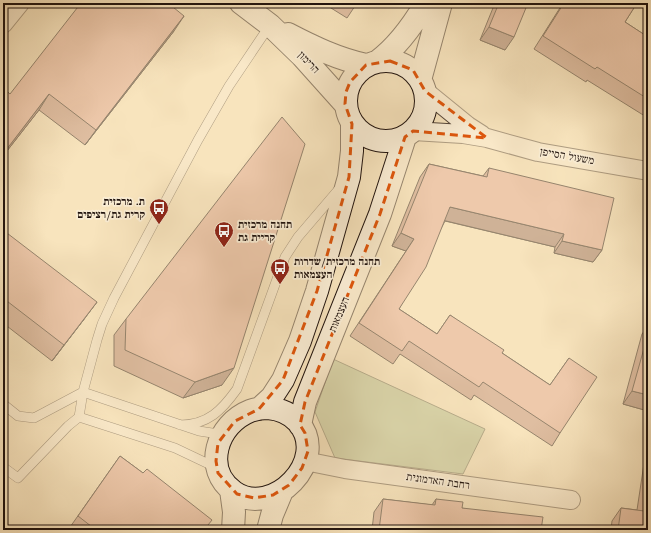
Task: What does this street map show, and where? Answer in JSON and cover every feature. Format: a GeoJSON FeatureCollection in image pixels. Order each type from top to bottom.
{"type":"FeatureCollection","features":[{"type":"Feature","properties":{"kind":"street"},"geometry":{"type":"LineString","coordinates":[[3,24],[20,3]]}},
{"type":"Feature","properties":{"kind":"street","name":"הרימון"},"geometry":{"type":"LineString","coordinates":[[241,3],[270,24],[326,53],[347,61],[372,63]]}},
{"type":"Feature","properties":{"kind":"street"},"geometry":{"type":"LineString","coordinates":[[259,409],[272,397],[283,380],[300,341],[317,291],[349,178],[352,151],[346,92],[350,82],[357,73],[387,54],[399,42],[426,3]]}},
{"type":"Feature","properties":{"kind":"street"},"geometry":{"type":"LineString","coordinates":[[348,114],[360,133],[370,139],[381,142],[393,141],[409,134],[420,123],[426,102],[423,85],[441,3]]}},
{"type":"Feature","properties":{"kind":"street","name":"הרימון"},"geometry":{"type":"LineString","coordinates":[[270,24],[326,82],[348,114]]}},
{"type":"Feature","properties":{"kind":"street"},"geometry":{"type":"LineString","coordinates":[[372,63],[390,60],[402,64],[412,70],[423,85]]}},
{"type":"Feature","properties":{"kind":"street","name":"משעול הסייפן"},"geometry":{"type":"LineString","coordinates":[[423,85],[468,126],[487,138]]}},
{"type":"Feature","properties":{"kind":"street","name":"משעול הסייפן"},"geometry":{"type":"LineString","coordinates":[[409,134],[463,134],[487,138],[538,152],[648,171]]}},
{"type":"Feature","properties":{"kind":"street","name":"העצמאות"},"geometry":{"type":"LineString","coordinates":[[300,425],[305,402],[380,214],[409,134]]}},
{"type":"Feature","properties":{"kind":"street"},"geometry":{"type":"LineString","coordinates":[[276,408],[291,416],[300,425],[305,433],[308,451],[297,477],[282,491],[269,496],[254,498],[237,494],[222,480],[217,468],[216,453],[218,443],[224,433],[235,421],[249,412],[259,409],[276,408]]}},
{"type":"Feature","properties":{"kind":"street","name":"רחבת האדמונית"},"geometry":{"type":"LineString","coordinates":[[305,461],[345,469],[571,500]]}},
{"type":"Feature","properties":{"kind":"street"},"geometry":{"type":"LineString","coordinates":[[231,490],[234,512],[233,530]]}},
{"type":"Feature","properties":{"kind":"street"},"geometry":{"type":"LineString","coordinates":[[268,530],[272,515],[282,491]]}},
{"type":"Feature","properties":{"kind":"lane"},"geometry":{"type":"LineString","coordinates":[[3,467],[18,478],[68,426],[79,417],[83,392],[102,324],[147,236],[214,112],[270,24]]}},
{"type":"Feature","properties":{"kind":"lane"},"geometry":{"type":"LineString","coordinates":[[3,404],[18,416],[34,418],[83,392],[199,431],[224,433],[238,388],[285,256],[298,237],[349,178]]}},
{"type":"Feature","properties":{"kind":"lane"},"geometry":{"type":"LineString","coordinates":[[180,425],[190,425],[215,415],[228,402],[238,388]]}},
{"type":"Feature","properties":{"kind":"lane"},"geometry":{"type":"LineString","coordinates":[[79,417],[175,448],[217,468]]}},
{"type":"Feature","properties":{"kind":"highlighted area"},"geometry":{"type":"Polygon","coordinates":[[[390,61],[413,70],[425,91],[487,138],[413,131],[405,137],[380,214],[305,402],[300,425],[305,433],[308,451],[302,468],[289,485],[273,495],[254,498],[237,494],[218,473],[216,461],[218,443],[235,421],[259,409],[283,380],[317,291],[349,177],[352,124],[345,104],[346,92],[350,82],[366,65],[390,61]]]}},
{"type":"Feature","properties":{"kind":"green space"},"geometry":{"type":"Polygon","coordinates":[[[333,359],[485,429],[463,474],[335,458],[315,412],[333,359]]]}},
{"type":"Feature","properties":{"kind":"building"},"geometry":{"type":"Polygon","coordinates":[[[81,3],[168,3],[184,16],[96,130],[49,94],[3,154],[3,88],[10,94],[81,3]]]}},
{"type":"Feature","properties":{"kind":"building"},"geometry":{"type":"Polygon","coordinates":[[[499,3],[528,3],[514,37],[489,27],[499,3]]]}},
{"type":"Feature","properties":{"kind":"building"},"geometry":{"type":"Polygon","coordinates":[[[564,3],[637,3],[625,22],[648,37],[648,99],[597,67],[595,69],[543,36],[564,3]]]}},
{"type":"Feature","properties":{"kind":"building","name":"תחנה מרכזית קריית גת"},"geometry":{"type":"Polygon","coordinates":[[[282,117],[305,144],[234,368],[195,382],[125,350],[126,319],[282,117]]]}},
{"type":"Feature","properties":{"kind":"building"},"geometry":{"type":"Polygon","coordinates":[[[429,164],[487,177],[489,168],[614,198],[602,250],[562,241],[564,234],[450,207],[426,267],[399,309],[437,334],[450,315],[504,350],[502,353],[550,385],[569,358],[597,377],[560,433],[483,382],[479,387],[409,341],[402,351],[359,323],[414,239],[401,233],[429,164]]]}},
{"type":"Feature","properties":{"kind":"building"},"geometry":{"type":"Polygon","coordinates":[[[3,230],[97,302],[64,345],[3,298],[3,230]]]}},
{"type":"Feature","properties":{"kind":"building"},"geometry":{"type":"Polygon","coordinates":[[[648,334],[648,395],[632,391],[648,334]]]}},
{"type":"Feature","properties":{"kind":"building"},"geometry":{"type":"Polygon","coordinates":[[[120,456],[143,473],[147,469],[212,520],[204,530],[96,530],[78,516],[120,456]]]}},
{"type":"Feature","properties":{"kind":"building"},"geometry":{"type":"Polygon","coordinates":[[[648,485],[648,530],[618,530],[621,508],[644,511],[648,485]]]}},
{"type":"Feature","properties":{"kind":"building"},"geometry":{"type":"Polygon","coordinates":[[[383,499],[435,505],[436,499],[463,502],[462,508],[543,517],[541,530],[379,530],[383,499]]]}},
{"type":"Feature","properties":{"kind":"place","name":"ת. מרכזית קרית גת/רציפים"},"geometry":{"type":"Point","coordinates":[159,225]}},
{"type":"Feature","properties":{"kind":"place","name":"תחנה מרכזית קריית גת"},"geometry":{"type":"Point","coordinates":[224,248]}},
{"type":"Feature","properties":{"kind":"place","name":"תחנה מרכזית/שדרות העצמאות"},"geometry":{"type":"Point","coordinates":[280,285]}}]}
